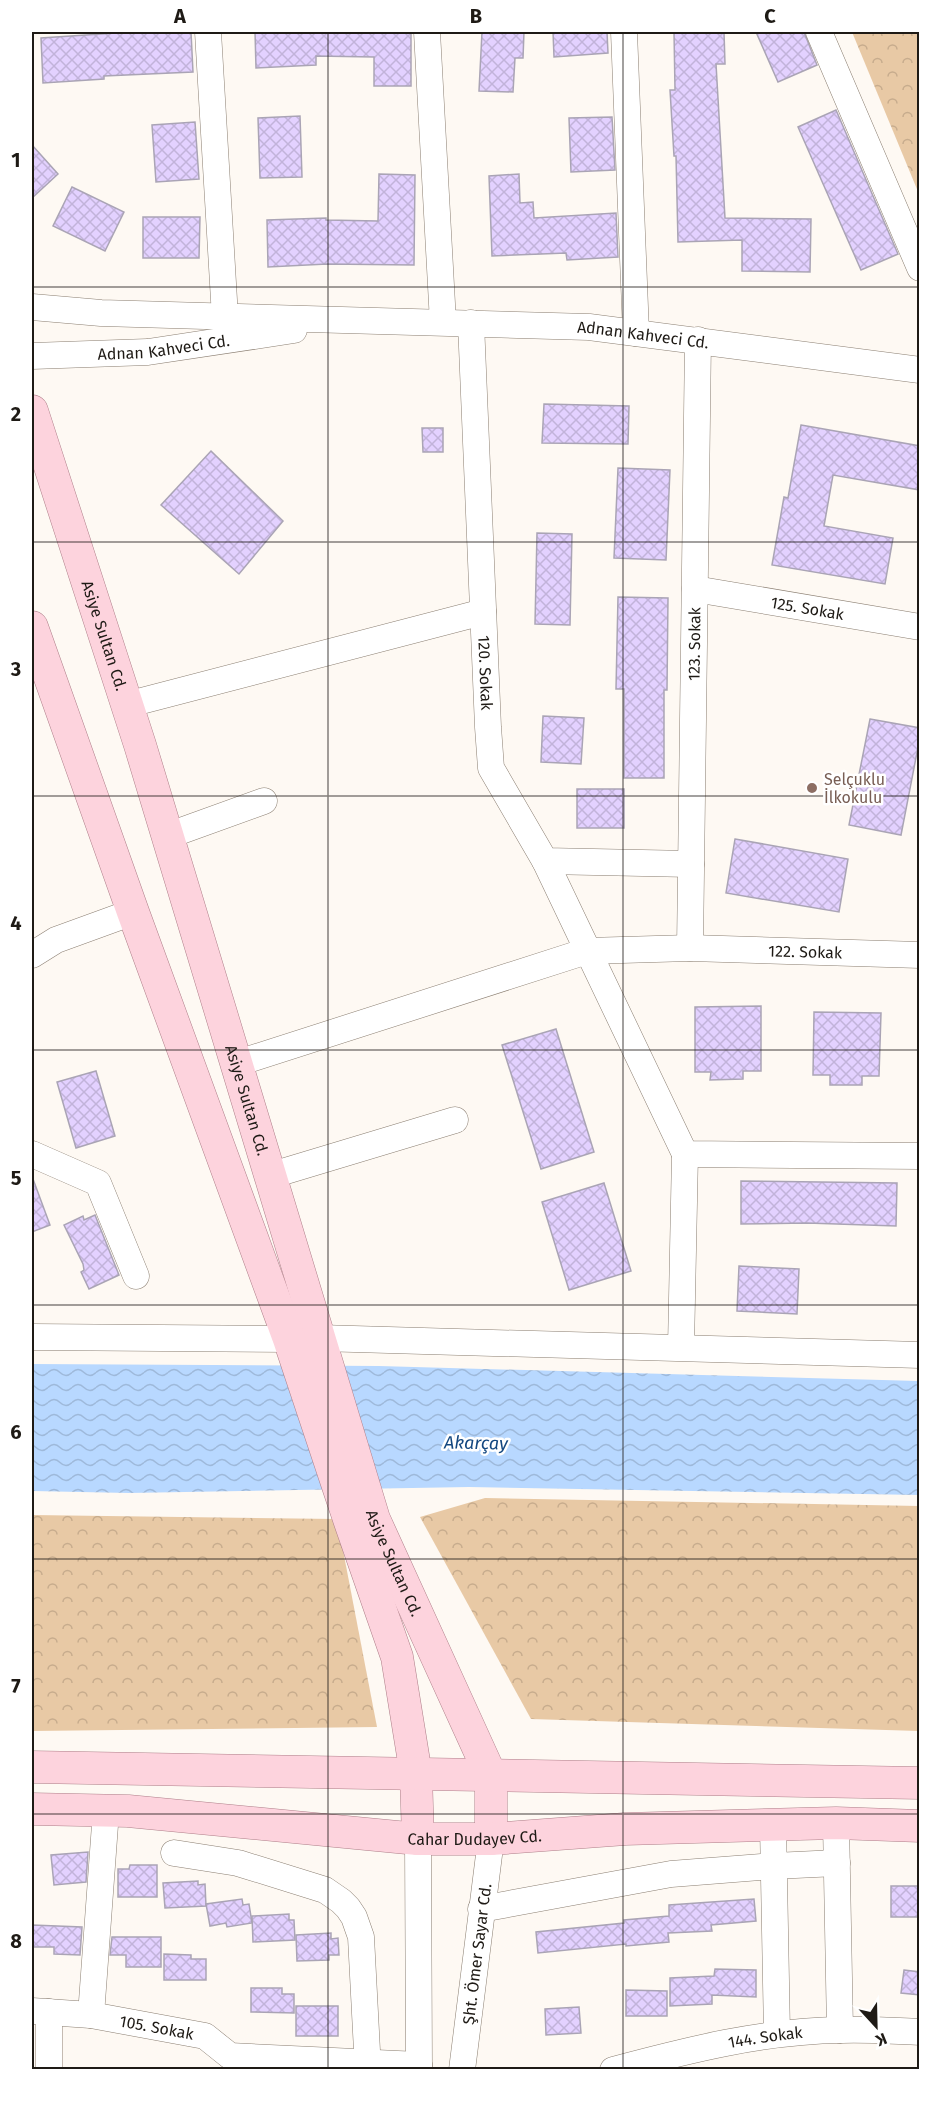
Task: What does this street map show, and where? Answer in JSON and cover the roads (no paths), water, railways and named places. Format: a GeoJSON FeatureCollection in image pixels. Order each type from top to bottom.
{"type":"FeatureCollection","features":[{"type":"Feature","properties":{"kind":"main road","name":"Asiye Sultan Cd."},"geometry":{"type":"LineString","coordinates":[[32,411],[167,836],[269,1176],[307,1349]]}},
{"type":"Feature","properties":{"kind":"main road","name":"Asiye Sultan Cd."},"geometry":{"type":"LineString","coordinates":[[32,627],[133,912],[307,1349],[362,1521],[398,1657],[416,1774],[418,1839]]}},
{"type":"Feature","properties":{"kind":"main road","name":"Asiye Sultan Cd."},"geometry":{"type":"LineString","coordinates":[[362,1521],[491,1776]]}},
{"type":"Feature","properties":{"kind":"main road"},"geometry":{"type":"LineString","coordinates":[[32,1767],[920,1783]]}},
{"type":"Feature","properties":{"kind":"main road"},"geometry":{"type":"LineString","coordinates":[[491,1776],[491,1839]]}},
{"type":"Feature","properties":{"kind":"main road","name":"Cahar Dudayev Cd."},"geometry":{"type":"LineString","coordinates":[[32,1809],[128,1812],[418,1839],[491,1839],[625,1829],[836,1823],[920,1826]]}},
{"type":"Feature","properties":{"kind":"street"},"geometry":{"type":"LineString","coordinates":[[208,32],[225,317]]}},
{"type":"Feature","properties":{"kind":"street"},"geometry":{"type":"LineString","coordinates":[[427,32],[443,322]]}},
{"type":"Feature","properties":{"kind":"street"},"geometry":{"type":"LineString","coordinates":[[624,32],[636,333]]}},
{"type":"Feature","properties":{"kind":"street"},"geometry":{"type":"LineString","coordinates":[[819,32],[920,267]]}},
{"type":"Feature","properties":{"kind":"street","name":"Adnan Kahveci Cd."},"geometry":{"type":"LineString","coordinates":[[32,307],[100,313],[589,327],[920,370]]}},
{"type":"Feature","properties":{"kind":"street","name":"Adnan Kahveci Cd."},"geometry":{"type":"LineString","coordinates":[[32,356],[148,352],[366,320]]}},
{"type":"Feature","properties":{"kind":"street","name":"120. Sokak"},"geometry":{"type":"LineString","coordinates":[[471,323],[491,768],[545,861],[685,1154]]}},
{"type":"Feature","properties":{"kind":"street","name":"123. Sokak"},"geometry":{"type":"LineString","coordinates":[[690,948],[698,340]]}},
{"type":"Feature","properties":{"kind":"street","name":"125. Sokak"},"geometry":{"type":"LineString","coordinates":[[695,589],[920,627]]}},
{"type":"Feature","properties":{"kind":"street"},"geometry":{"type":"LineString","coordinates":[[126,705],[483,612]]}},
{"type":"Feature","properties":{"kind":"street"},"geometry":{"type":"LineString","coordinates":[[167,836],[264,801]]}},
{"type":"Feature","properties":{"kind":"street"},"geometry":{"type":"LineString","coordinates":[[545,861],[691,864]]}},
{"type":"Feature","properties":{"kind":"street"},"geometry":{"type":"LineString","coordinates":[[32,955],[56,940],[133,912]]}},
{"type":"Feature","properties":{"kind":"street"},"geometry":{"type":"LineString","coordinates":[[32,932],[56,940]]}},
{"type":"Feature","properties":{"kind":"street","name":"122. Sokak"},"geometry":{"type":"LineString","coordinates":[[235,1064],[587,951],[690,948],[920,955]]}},
{"type":"Feature","properties":{"kind":"street"},"geometry":{"type":"LineString","coordinates":[[269,1176],[455,1120]]}},
{"type":"Feature","properties":{"kind":"street"},"geometry":{"type":"LineString","coordinates":[[32,1154],[99,1183],[136,1276]]}},
{"type":"Feature","properties":{"kind":"street"},"geometry":{"type":"LineString","coordinates":[[681,1347],[685,1154],[920,1156]]}},
{"type":"Feature","properties":{"kind":"street"},"geometry":{"type":"LineString","coordinates":[[32,1337],[307,1349],[681,1347],[920,1354]]}},
{"type":"Feature","properties":{"kind":"street"},"geometry":{"type":"LineString","coordinates":[[91,2015],[106,1811]]}},
{"type":"Feature","properties":{"kind":"street"},"geometry":{"type":"LineString","coordinates":[[836,1823],[840,2030]]}},
{"type":"Feature","properties":{"kind":"street"},"geometry":{"type":"LineString","coordinates":[[773,1825],[777,2034]]}},
{"type":"Feature","properties":{"kind":"street"},"geometry":{"type":"LineString","coordinates":[[418,1839],[419,2067]]}},
{"type":"Feature","properties":{"kind":"street","name":"Şht. Ömer Sayar Cd."},"geometry":{"type":"LineString","coordinates":[[462,2070],[491,1839]]}},
{"type":"Feature","properties":{"kind":"street"},"geometry":{"type":"LineString","coordinates":[[174,1853],[238,1863],[325,1890],[341,1901],[354,1917],[361,1937],[369,2066]]}},
{"type":"Feature","properties":{"kind":"street"},"geometry":{"type":"LineString","coordinates":[[481,1909],[671,1874],[837,1863]]}},
{"type":"Feature","properties":{"kind":"street"},"geometry":{"type":"LineString","coordinates":[[40,2011],[49,2070]]}},
{"type":"Feature","properties":{"kind":"street","name":"105. Sokak"},"geometry":{"type":"LineString","coordinates":[[40,2011],[91,2015],[205,2036],[229,2063],[419,2067]]}},
{"type":"Feature","properties":{"kind":"street","name":"144. Sokak"},"geometry":{"type":"LineString","coordinates":[[614,2070],[702,2058],[777,2034],[840,2030],[920,2032]]}},
{"type":"Feature","properties":{"kind":"water","name":"Akarçay"},"geometry":{"type":"Polygon","coordinates":[[[32,1364],[379,1366],[919,1381],[919,1495],[469,1487],[129,1493],[32,1491],[32,1364]]]}},
{"type":"Feature","properties":{"kind":"place","name":"Selçuklu İlkokulu"},"geometry":{"type":"Point","coordinates":[812,788]}}]}
